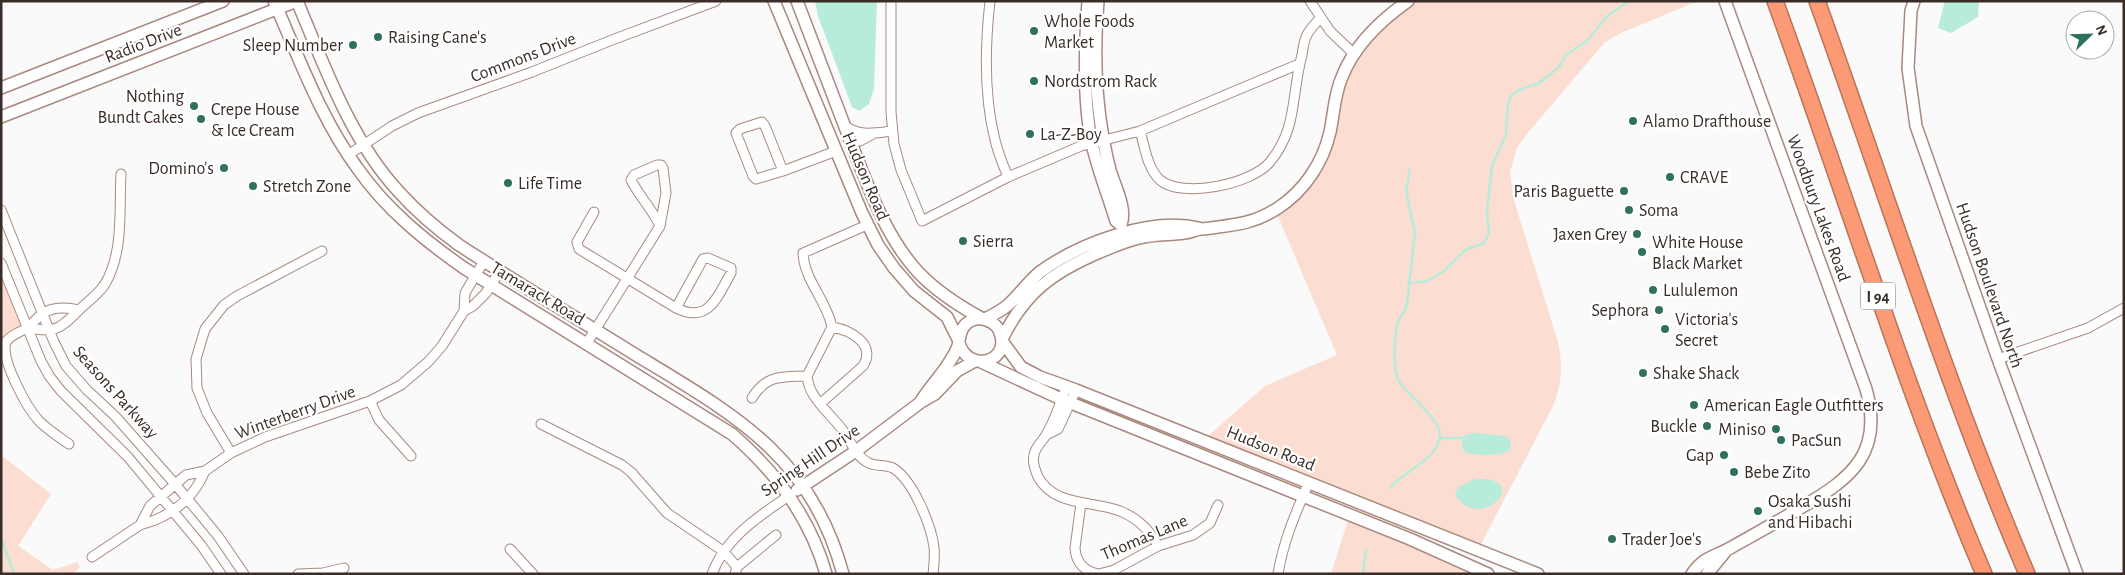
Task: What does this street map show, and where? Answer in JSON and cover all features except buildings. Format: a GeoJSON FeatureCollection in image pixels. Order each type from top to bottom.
{"type":"FeatureCollection","features":[{"type":"Feature","properties":{"kind":"highway","name":"I 94"},"geometry":{"type":"LineString","coordinates":[[1817,1],[1948,371],[2003,518],[2027,574]]}},
{"type":"Feature","properties":{"kind":"highway"},"geometry":{"type":"LineString","coordinates":[[1826,1],[1847,84]]}},
{"type":"Feature","properties":{"kind":"highway","name":"I 94"},"geometry":{"type":"LineString","coordinates":[[1776,6],[1918,410],[1984,574]]}},
{"type":"Feature","properties":{"kind":"street","name":"Radio Drive"},"geometry":{"type":"LineString","coordinates":[[1,88],[223,1]]}},
{"type":"Feature","properties":{"kind":"street","name":"Radio Drive"},"geometry":{"type":"LineString","coordinates":[[1,117],[276,5],[297,1]]}},
{"type":"Feature","properties":{"kind":"street","name":"Tamarack Road"},"geometry":{"type":"LineString","coordinates":[[297,1],[346,113],[364,144],[398,191],[423,216],[459,245],[742,422],[770,446],[803,487],[824,524],[843,574]]}},
{"type":"Feature","properties":{"kind":"street","name":"Commons Drive"},"geometry":{"type":"LineString","coordinates":[[348,155],[392,126],[418,113],[532,72],[716,1]]}},
{"type":"Feature","properties":{"kind":"street","name":"Hudson Road"},"geometry":{"type":"LineString","coordinates":[[774,1],[867,225],[880,249],[899,275],[917,293],[950,320],[959,342]]}},
{"type":"Feature","properties":{"kind":"street"},"geometry":{"type":"LineString","coordinates":[[891,1],[892,131],[901,170],[922,222],[1008,177],[1082,146],[1140,131],[1299,64]]}},
{"type":"Feature","properties":{"kind":"street"},"geometry":{"type":"LineString","coordinates":[[990,1],[987,44],[990,112],[995,141],[1008,177]]}},
{"type":"Feature","properties":{"kind":"street"},"geometry":{"type":"LineString","coordinates":[[1088,1],[1086,30],[1088,114],[1098,142],[1116,221],[1124,233]]}},
{"type":"Feature","properties":{"kind":"street"},"geometry":{"type":"LineString","coordinates":[[1098,1],[1096,39],[1098,142]]}},
{"type":"Feature","properties":{"kind":"street"},"geometry":{"type":"LineString","coordinates":[[1310,1],[1320,18],[1337,39],[1354,54]]}},
{"type":"Feature","properties":{"kind":"street"},"geometry":{"type":"LineString","coordinates":[[1124,233],[1046,280],[1023,304],[995,356],[978,362],[964,355],[959,342],[964,326],[972,320],[984,319],[1008,305],[1036,276],[1052,264],[1072,254],[1124,233],[1140,237],[1187,233],[1201,229],[1232,226],[1256,220],[1286,203],[1315,170],[1324,152],[1330,133],[1339,83],[1354,54],[1384,21],[1408,1]]}},
{"type":"Feature","properties":{"kind":"street","name":"Woodbury Lakes Road"},"geometry":{"type":"LineString","coordinates":[[1692,574],[1705,558],[1725,551],[1828,492],[1844,479],[1854,469],[1867,446],[1872,418],[1866,389],[1724,1]]}},
{"type":"Feature","properties":{"kind":"street","name":"Hudson Boulevard North"},"geometry":{"type":"LineString","coordinates":[[1914,1],[1911,11],[1908,68],[1910,96],[1916,126],[1998,359],[2077,574]]}},
{"type":"Feature","properties":{"kind":"street","name":"Hudson Road"},"geometry":{"type":"LineString","coordinates":[[796,2],[850,142],[886,224],[912,265],[941,293],[984,319]]}},
{"type":"Feature","properties":{"kind":"street","name":"Tamarack Road"},"geometry":{"type":"LineString","coordinates":[[276,5],[330,124],[358,170],[398,216],[435,247],[475,274],[732,434],[759,458],[790,495],[814,540],[826,574]]}},
{"type":"Feature","properties":{"kind":"street"},"geometry":{"type":"LineString","coordinates":[[1140,131],[1152,170],[1160,180],[1170,186],[1178,188],[1229,185],[1256,174],[1269,164],[1283,144],[1291,124],[1299,64],[1307,34],[1320,18]]}},
{"type":"Feature","properties":{"kind":"street"},"geometry":{"type":"LineString","coordinates":[[783,171],[762,122],[740,129],[736,133],[753,176],[756,178],[783,171],[836,151],[847,155],[862,171]]}},
{"type":"Feature","properties":{"kind":"street"},"geometry":{"type":"LineString","coordinates":[[824,123],[839,138],[850,142],[859,142],[873,134]]}},
{"type":"Feature","properties":{"kind":"street"},"geometry":{"type":"LineString","coordinates":[[844,125],[855,132],[873,134],[892,131]]}},
{"type":"Feature","properties":{"kind":"street"},"geometry":{"type":"LineString","coordinates":[[587,343],[660,226],[666,193],[662,168],[661,165],[657,165],[634,175],[631,180],[660,226]]}},
{"type":"Feature","properties":{"kind":"street"},"geometry":{"type":"LineString","coordinates":[[27,328],[49,331],[67,322],[104,285],[112,270],[118,240],[121,174]]}},
{"type":"Feature","properties":{"kind":"street","name":"Seasons Parkway"},"geometry":{"type":"LineString","coordinates":[[1,210],[58,352],[77,379],[115,416],[175,484],[224,544],[244,574]]}},
{"type":"Feature","properties":{"kind":"street"},"geometry":{"type":"LineString","coordinates":[[594,212],[577,242],[577,246],[627,278],[676,308],[688,314],[696,314],[712,305],[731,273],[731,268],[708,258],[703,260],[676,308]]}},
{"type":"Feature","properties":{"kind":"street"},"geometry":{"type":"LineString","coordinates":[[867,225],[803,254],[803,260],[810,279],[826,306],[832,327],[807,376],[808,384],[820,404],[869,464],[891,467],[901,474],[908,483],[921,506],[931,533],[935,558],[933,574]]}},
{"type":"Feature","properties":{"kind":"street"},"geometry":{"type":"LineString","coordinates":[[231,453],[207,412],[197,388],[196,358],[205,329],[219,311],[230,301],[322,251]]}},
{"type":"Feature","properties":{"kind":"street","name":"Winterberry Drive"},"geometry":{"type":"LineString","coordinates":[[464,311],[465,293],[484,261]]}},
{"type":"Feature","properties":{"kind":"street","name":"Seasons Parkway"},"geometry":{"type":"LineString","coordinates":[[1,263],[41,361],[61,391],[128,457],[201,545],[220,574]]}},
{"type":"Feature","properties":{"kind":"street","name":"Winterberry Drive"},"geometry":{"type":"LineString","coordinates":[[140,525],[150,506],[186,475],[206,471],[231,453],[265,437],[370,401],[401,385],[442,346],[464,311],[479,301],[500,271]]}},
{"type":"Feature","properties":{"kind":"street"},"geometry":{"type":"LineString","coordinates":[[69,444],[38,420],[16,387],[2,351],[5,343],[16,333],[27,328],[42,314],[61,307],[78,310]]}},
{"type":"Feature","properties":{"kind":"street"},"geometry":{"type":"LineString","coordinates":[[1998,359],[2084,329],[2124,308]]}},
{"type":"Feature","properties":{"kind":"street"},"geometry":{"type":"LineString","coordinates":[[984,319],[997,326],[1002,340]]}},
{"type":"Feature","properties":{"kind":"street"},"geometry":{"type":"LineString","coordinates":[[820,404],[866,360],[866,346],[860,339],[842,329],[832,327]]}},
{"type":"Feature","properties":{"kind":"street","name":"Hudson Road"},"geometry":{"type":"LineString","coordinates":[[1002,340],[1021,367],[1033,375],[1071,388],[1538,574]]}},
{"type":"Feature","properties":{"kind":"street","name":"Spring Hill Drive"},"geometry":{"type":"LineString","coordinates":[[920,402],[947,367],[959,342]]}},
{"type":"Feature","properties":{"kind":"street","name":"Hudson Road"},"geometry":{"type":"LineString","coordinates":[[978,362],[1066,401],[1410,539],[1488,574]]}},
{"type":"Feature","properties":{"kind":"street","name":"Spring Hill Drive"},"geometry":{"type":"LineString","coordinates":[[712,574],[723,551],[750,522],[856,450],[920,402],[935,394],[958,371],[978,362]]}},
{"type":"Feature","properties":{"kind":"street"},"geometry":{"type":"LineString","coordinates":[[752,398],[759,387],[772,379],[807,376]]}},
{"type":"Feature","properties":{"kind":"street"},"geometry":{"type":"LineString","coordinates":[[1071,388],[1066,401],[1034,454],[1034,465],[1038,475],[1052,493],[1061,498],[1109,508],[1131,516],[1152,534],[1158,546]]}},
{"type":"Feature","properties":{"kind":"street","name":"Winterberry Drive"},"geometry":{"type":"LineString","coordinates":[[370,401],[379,420],[411,456]]}},
{"type":"Feature","properties":{"kind":"street"},"geometry":{"type":"LineString","coordinates":[[541,424],[622,465],[667,513],[723,551],[736,570],[776,535]]}},
{"type":"Feature","properties":{"kind":"street","name":"Winterberry Drive"},"geometry":{"type":"LineString","coordinates":[[92,557],[140,525],[158,520],[173,512],[198,486],[206,471]]}},
{"type":"Feature","properties":{"kind":"street"},"geometry":{"type":"LineString","coordinates":[[1278,574],[1287,537],[1309,482]]}},
{"type":"Feature","properties":{"kind":"street","name":"Thomas Lane"},"geometry":{"type":"LineString","coordinates":[[1081,503],[1074,548],[1084,568],[1098,574],[1114,570],[1158,546],[1194,535],[1210,523],[1218,505]]}},
{"type":"Feature","properties":{"kind":"street"},"geometry":{"type":"LineString","coordinates":[[510,549],[533,574]]}},
{"type":"Feature","properties":{"kind":"street"},"geometry":{"type":"LineString","coordinates":[[1706,574],[1725,551]]}},
{"type":"Feature","properties":{"kind":"street"},"geometry":{"type":"LineString","coordinates":[[298,574],[323,573],[344,568]]}},
{"type":"Feature","properties":{"kind":"shaded area"},"geometry":{"type":"Polygon","coordinates":[[[815,1],[877,1],[874,89],[869,104],[859,111],[852,107],[818,16],[815,1]]]}},
{"type":"Feature","properties":{"kind":"shaded area"},"geometry":{"type":"Polygon","coordinates":[[[1417,1],[1698,1],[1621,33],[1605,42],[1517,148],[1510,172],[1513,197],[1558,342],[1561,376],[1552,408],[1480,546],[1208,436],[1265,386],[1337,355],[1277,214],[1305,190],[1348,74],[1365,47],[1383,28],[1417,1]]]}},
{"type":"Feature","properties":{"kind":"shaded area"},"geometry":{"type":"Polygon","coordinates":[[[1945,1],[1979,1],[1978,17],[1951,33],[1938,28],[1945,1]]]}},
{"type":"Feature","properties":{"kind":"shaded area"},"geometry":{"type":"Polygon","coordinates":[[[1,263],[27,328],[5,343],[1,342],[1,263]]]}},
{"type":"Feature","properties":{"kind":"shaded area"},"geometry":{"type":"Polygon","coordinates":[[[1467,434],[1506,436],[1510,439],[1511,448],[1508,451],[1497,454],[1466,453],[1462,447],[1462,438],[1467,434]]]}},
{"type":"Feature","properties":{"kind":"shaded area"},"geometry":{"type":"Polygon","coordinates":[[[1,455],[51,494],[18,546],[53,570],[77,562],[80,567],[73,574],[1,574],[1,455]]]}},
{"type":"Feature","properties":{"kind":"shaded area"},"geometry":{"type":"Polygon","coordinates":[[[1477,479],[1494,481],[1501,486],[1502,494],[1496,502],[1487,507],[1476,509],[1465,505],[1455,494],[1461,486],[1477,479]]]}},
{"type":"Feature","properties":{"kind":"shaded area"},"geometry":{"type":"Polygon","coordinates":[[[1348,520],[1468,570],[1467,574],[1331,574],[1348,520]]]}},
{"type":"Feature","properties":{"kind":"waterway"},"geometry":{"type":"LineString","coordinates":[[1390,488],[1432,453],[1440,437],[1436,423],[1402,385],[1396,374],[1396,335],[1399,320],[1407,304],[1409,283],[1427,281],[1444,271],[1465,250],[1484,243],[1489,233],[1487,212],[1492,166],[1506,135],[1508,103],[1511,96],[1519,90],[1539,83],[1559,67],[1566,55],[1588,40],[1606,17],[1629,1]]}},
{"type":"Feature","properties":{"kind":"waterway"},"geometry":{"type":"LineString","coordinates":[[1409,283],[1415,233],[1406,191],[1410,170]]}},
{"type":"Feature","properties":{"kind":"waterway"},"geometry":{"type":"LineString","coordinates":[[1440,438],[1462,438]]}},
{"type":"Feature","properties":{"kind":"waterway"},"geometry":{"type":"LineString","coordinates":[[1,514],[1,538],[14,574]]}},
{"type":"Feature","properties":{"kind":"waterway"},"geometry":{"type":"LineString","coordinates":[[1363,574],[1366,550]]}},
{"type":"Feature","properties":{"kind":"place","name":"Whole Foods Market"},"geometry":{"type":"Point","coordinates":[1034,31]}},
{"type":"Feature","properties":{"kind":"place","name":"Raising Cane's"},"geometry":{"type":"Point","coordinates":[378,37]}},
{"type":"Feature","properties":{"kind":"place","name":"Sleep Number"},"geometry":{"type":"Point","coordinates":[353,45]}},
{"type":"Feature","properties":{"kind":"place","name":"Nordstrom Rack"},"geometry":{"type":"Point","coordinates":[1034,81]}},
{"type":"Feature","properties":{"kind":"place","name":"Nothing Bundt Cakes"},"geometry":{"type":"Point","coordinates":[194,106]}},
{"type":"Feature","properties":{"kind":"place","name":"Crepe House & Ice Cream"},"geometry":{"type":"Point","coordinates":[201,119]}},
{"type":"Feature","properties":{"kind":"place","name":"Alamo Drafthouse"},"geometry":{"type":"Point","coordinates":[1633,121]}},
{"type":"Feature","properties":{"kind":"place","name":"La-Z-Boy"},"geometry":{"type":"Point","coordinates":[1030,134]}},
{"type":"Feature","properties":{"kind":"place","name":"Domino's"},"geometry":{"type":"Point","coordinates":[224,168]}},
{"type":"Feature","properties":{"kind":"place","name":"CRAVE"},"geometry":{"type":"Point","coordinates":[1670,177]}},
{"type":"Feature","properties":{"kind":"place","name":"Life Time"},"geometry":{"type":"Point","coordinates":[508,183]}},
{"type":"Feature","properties":{"kind":"place","name":"Stretch Zone"},"geometry":{"type":"Point","coordinates":[253,186]}},
{"type":"Feature","properties":{"kind":"place","name":"Paris Baguette"},"geometry":{"type":"Point","coordinates":[1624,191]}},
{"type":"Feature","properties":{"kind":"place","name":"Soma"},"geometry":{"type":"Point","coordinates":[1629,210]}},
{"type":"Feature","properties":{"kind":"place","name":"Jaxen Grey"},"geometry":{"type":"Point","coordinates":[1637,234]}},
{"type":"Feature","properties":{"kind":"place","name":"Sierra"},"geometry":{"type":"Point","coordinates":[963,241]}},
{"type":"Feature","properties":{"kind":"place","name":"White House Black Market"},"geometry":{"type":"Point","coordinates":[1642,252]}},
{"type":"Feature","properties":{"kind":"place","name":"Lululemon"},"geometry":{"type":"Point","coordinates":[1653,290]}},
{"type":"Feature","properties":{"kind":"place","name":"Sephora"},"geometry":{"type":"Point","coordinates":[1659,310]}},
{"type":"Feature","properties":{"kind":"place","name":"Victoria's Secret"},"geometry":{"type":"Point","coordinates":[1665,329]}},
{"type":"Feature","properties":{"kind":"place","name":"Shake Shack"},"geometry":{"type":"Point","coordinates":[1643,373]}},
{"type":"Feature","properties":{"kind":"place","name":"American Eagle Outfitters"},"geometry":{"type":"Point","coordinates":[1694,405]}},
{"type":"Feature","properties":{"kind":"place","name":"Buckle"},"geometry":{"type":"Point","coordinates":[1707,426]}},
{"type":"Feature","properties":{"kind":"place","name":"Miniso"},"geometry":{"type":"Point","coordinates":[1776,429]}},
{"type":"Feature","properties":{"kind":"place","name":"PacSun"},"geometry":{"type":"Point","coordinates":[1781,440]}},
{"type":"Feature","properties":{"kind":"place","name":"Gap"},"geometry":{"type":"Point","coordinates":[1724,455]}},
{"type":"Feature","properties":{"kind":"place","name":"Bebe Zito"},"geometry":{"type":"Point","coordinates":[1734,472]}},
{"type":"Feature","properties":{"kind":"place","name":"Osaka Sushi and Hibachi"},"geometry":{"type":"Point","coordinates":[1758,511]}},
{"type":"Feature","properties":{"kind":"place","name":"Trader Joe's"},"geometry":{"type":"Point","coordinates":[1612,539]}}]}
